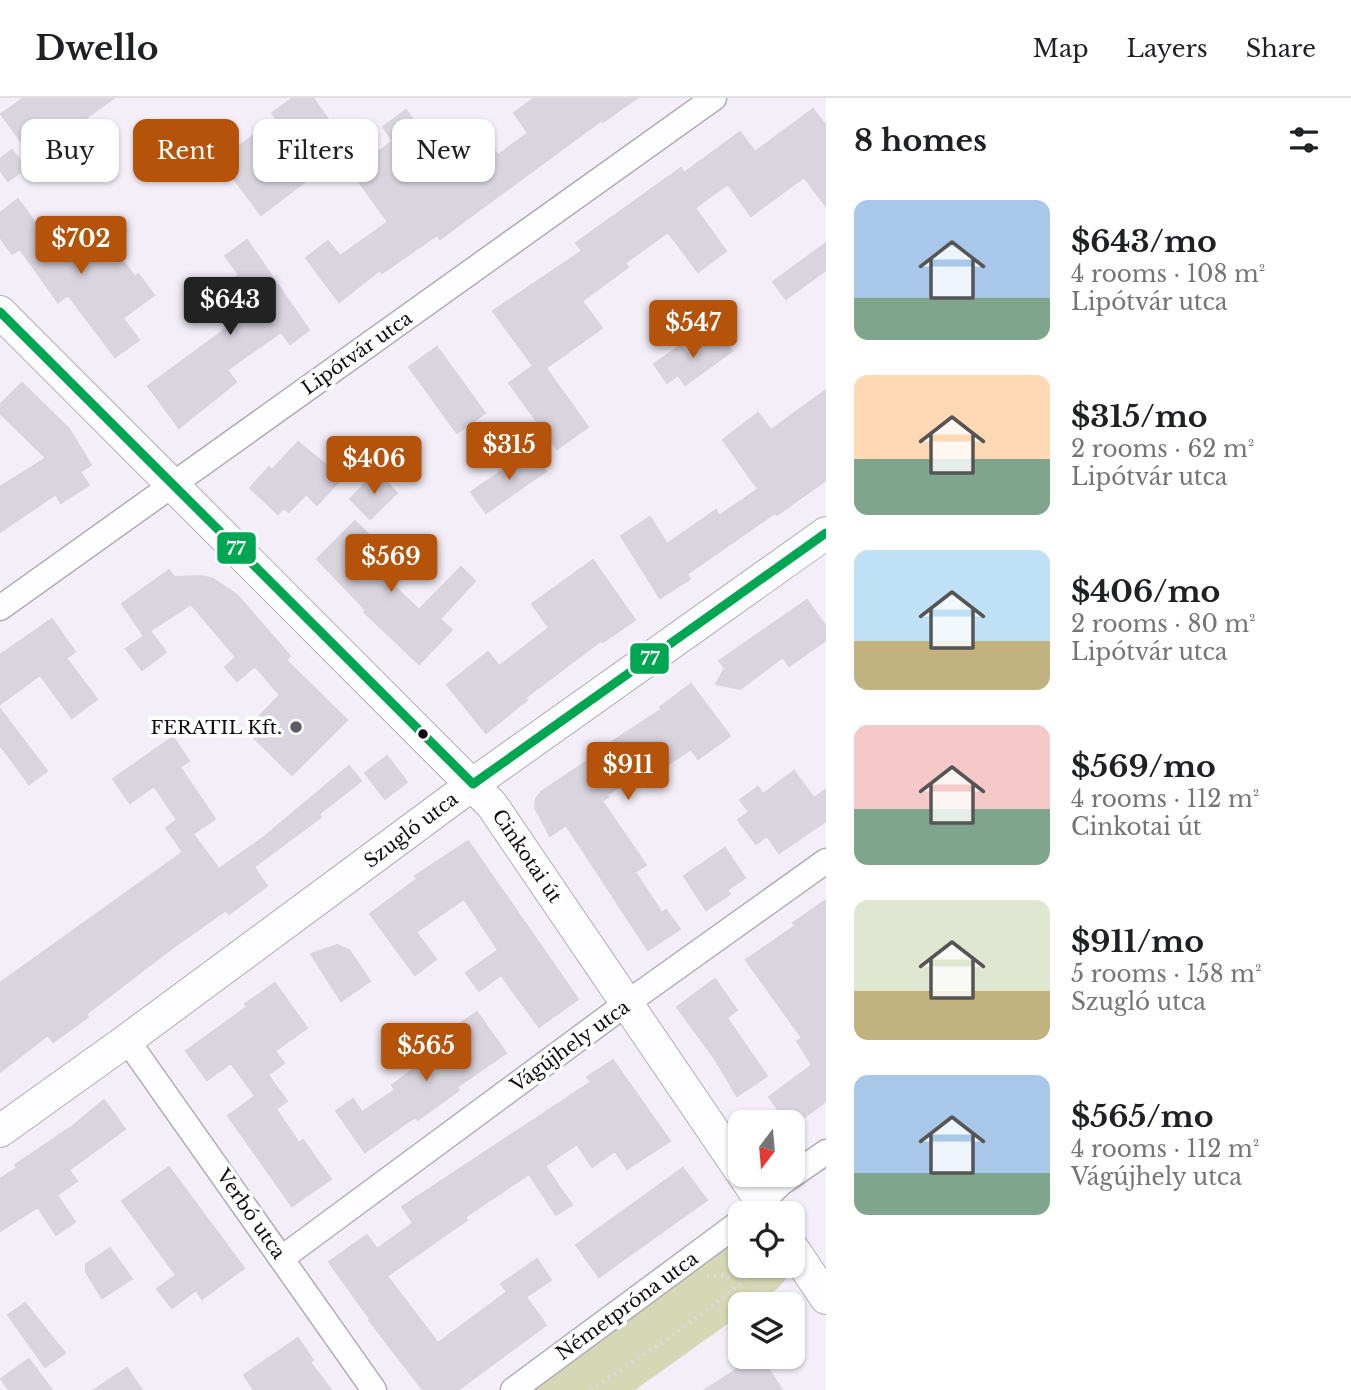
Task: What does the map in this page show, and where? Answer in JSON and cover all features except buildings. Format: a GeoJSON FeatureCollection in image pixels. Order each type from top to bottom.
{"type":"FeatureCollection","features":[{"type":"Feature","properties":{"kind":"street","name":"Lipótvár utca"},"geometry":{"type":"LineString","coordinates":[[0,608],[714,98]]}},
{"type":"Feature","properties":{"kind":"street","name":"Cinkotai út"},"geometry":{"type":"LineString","coordinates":[[0,312],[492,805],[728,1152]]}},
{"type":"Feature","properties":{"kind":"street","name":"Szugló utca"},"geometry":{"type":"LineString","coordinates":[[0,1131],[473,784],[826,533]]}},
{"type":"Feature","properties":{"kind":"street","name":"Vágújhely utca"},"geometry":{"type":"LineString","coordinates":[[282,1258],[627,1003],[826,861]]}},
{"type":"Feature","properties":{"kind":"street","name":"Verbó utca"},"geometry":{"type":"LineString","coordinates":[[127,1040],[374,1390]]}},
{"type":"Feature","properties":{"kind":"street","name":"Németpróna utca"},"geometry":{"type":"LineString","coordinates":[[765,1201],[780,1184],[826,1152]]}},
{"type":"Feature","properties":{"kind":"street","name":"Németpróna utca"},"geometry":{"type":"LineString","coordinates":[[513,1390],[728,1233]]}},
{"type":"Feature","properties":{"kind":"street"},"geometry":{"type":"LineString","coordinates":[[805,1278],[826,1298]]}},
{"type":"Feature","properties":{"kind":"path"},"geometry":{"type":"LineString","coordinates":[[673,1273],[684,1282],[708,1276],[728,1276]]}},
{"type":"Feature","properties":{"kind":"path"},"geometry":{"type":"LineString","coordinates":[[591,1390],[672,1336],[748,1278]]}},
{"type":"Feature","properties":{"kind":"green space"},"geometry":{"type":"Polygon","coordinates":[[[728,1245],[728,1278],[786,1278],[772,1292],[728,1292],[728,1324],[635,1390],[532,1390],[728,1245]]]}},
{"type":"Feature","properties":{"kind":"transit line","name":"77"},"geometry":{"type":"LineString","coordinates":[[0,312],[473,784]]}},
{"type":"Feature","properties":{"kind":"transit line","name":"77"},"geometry":{"type":"LineString","coordinates":[[473,784],[826,533]]}},
{"type":"Feature","properties":{"kind":"place","name":"FERATIL Kft."},"geometry":{"type":"Point","coordinates":[296,727]}}]}
